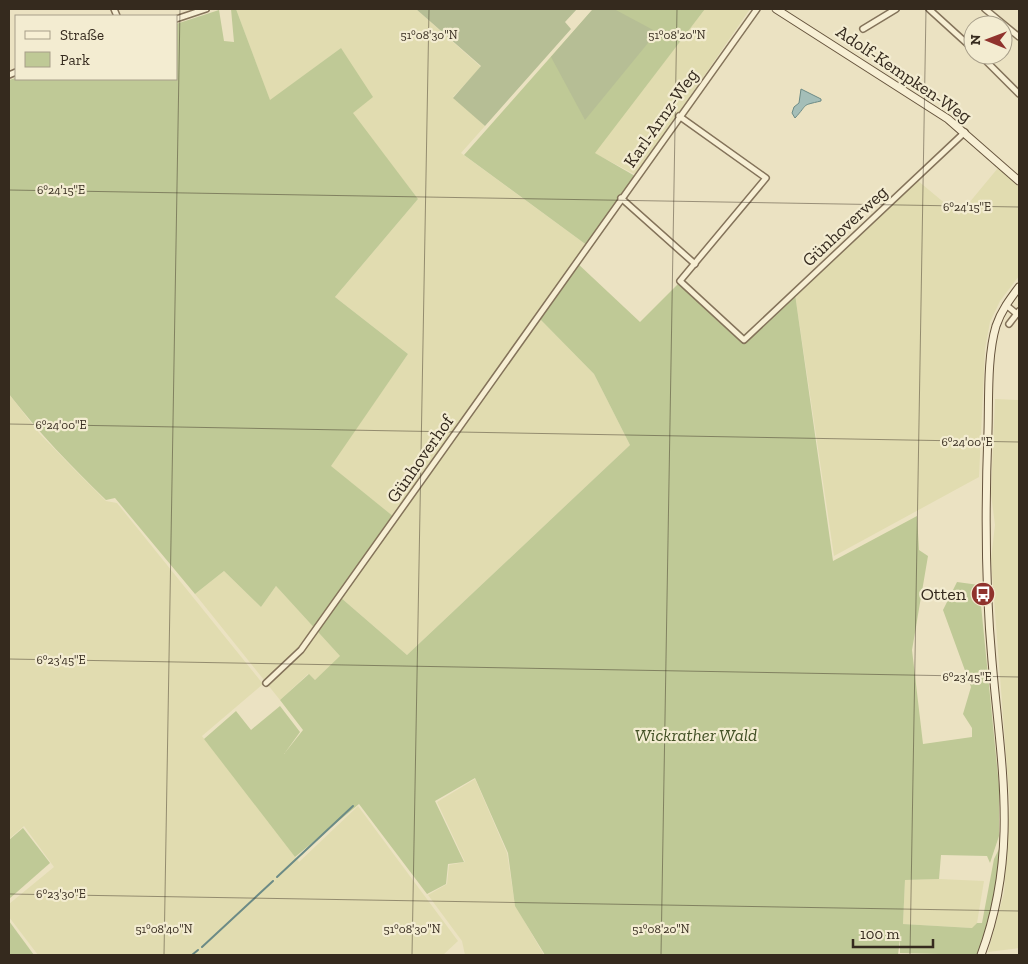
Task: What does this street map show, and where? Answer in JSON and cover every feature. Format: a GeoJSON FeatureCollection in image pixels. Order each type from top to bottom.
{"type":"FeatureCollection","features":[{"type":"Feature","properties":{"kind":"main road","name":"Adolf-Kempken-Weg"},"geometry":{"type":"LineString","coordinates":[[776,9],[965,132],[1019,181]]}},
{"type":"Feature","properties":{"kind":"main road","name":"Adolf-Kempken-Weg"},"geometry":{"type":"LineString","coordinates":[[987,151],[994,153],[1019,175]]}},
{"type":"Feature","properties":{"kind":"main road"},"geometry":{"type":"LineString","coordinates":[[981,955],[990,930],[999,891],[1005,836],[1005,797],[986,581],[986,487],[993,343],[996,325],[1019,287]]}},
{"type":"Feature","properties":{"kind":"street"},"geometry":{"type":"LineString","coordinates":[[178,18],[206,9]]}},
{"type":"Feature","properties":{"kind":"street","name":"Karl-Arnz-Weg"},"geometry":{"type":"LineString","coordinates":[[589,245],[757,9]]}},
{"type":"Feature","properties":{"kind":"street"},"geometry":{"type":"LineString","coordinates":[[863,29],[896,9]]}},
{"type":"Feature","properties":{"kind":"street"},"geometry":{"type":"LineString","coordinates":[[929,9],[963,40]]}},
{"type":"Feature","properties":{"kind":"street"},"geometry":{"type":"LineString","coordinates":[[985,9],[1019,37]]}},
{"type":"Feature","properties":{"kind":"street"},"geometry":{"type":"LineString","coordinates":[[990,65],[1019,94]]}},
{"type":"Feature","properties":{"kind":"street"},"geometry":{"type":"LineString","coordinates":[[621,198],[694,264],[766,178],[679,116]]}},
{"type":"Feature","properties":{"kind":"street","name":"Günhoverweg"},"geometry":{"type":"LineString","coordinates":[[694,264],[680,281],[744,340],[965,132]]}},
{"type":"Feature","properties":{"kind":"street","name":"Günhoverhof"},"geometry":{"type":"LineString","coordinates":[[266,683],[301,650],[589,245]]}},
{"type":"Feature","properties":{"kind":"street"},"geometry":{"type":"LineString","coordinates":[[1006,306],[1018,313],[1010,324]]}},
{"type":"Feature","properties":{"kind":"shaded area"},"geometry":{"type":"Polygon","coordinates":[[[236,9],[416,9],[481,67],[453,97],[485,126],[461,153],[588,246],[538,317],[594,374],[630,445],[407,655],[340,597],[395,518],[330,466],[408,354],[335,297],[418,199],[352,113],[341,48],[270,101],[236,9]]]}},
{"type":"Feature","properties":{"kind":"shaded area"},"geometry":{"type":"Polygon","coordinates":[[[705,9],[750,9],[636,175],[594,153],[705,9]]]}},
{"type":"Feature","properties":{"kind":"shaded area"},"geometry":{"type":"Polygon","coordinates":[[[998,168],[1019,187],[1019,276],[1000,301],[990,322],[985,349],[979,477],[834,556],[795,294],[917,180],[959,215],[998,168]]]}},
{"type":"Feature","properties":{"kind":"shaded area"},"geometry":{"type":"Polygon","coordinates":[[[9,394],[39,433],[73,468],[106,501],[117,503],[263,684],[202,736],[299,862],[358,806],[458,941],[443,955],[38,955],[9,917],[9,904],[54,867],[24,826],[9,839],[9,394]]]}},
{"type":"Feature","properties":{"kind":"shaded area"},"geometry":{"type":"Polygon","coordinates":[[[995,399],[1019,400],[1019,948],[988,952],[1004,893],[1010,807],[991,559],[995,525],[991,494],[995,399]]]}},
{"type":"Feature","properties":{"kind":"shaded area"},"geometry":{"type":"Polygon","coordinates":[[[224,571],[261,607],[276,586],[341,657],[315,680],[308,674],[280,700],[195,594],[224,571]]]}},
{"type":"Feature","properties":{"kind":"shaded area"},"geometry":{"type":"Polygon","coordinates":[[[475,779],[507,853],[515,905],[544,955],[465,955],[462,941],[428,895],[447,884],[449,865],[465,862],[437,802],[475,779]]]}},
{"type":"Feature","properties":{"kind":"shaded area"},"geometry":{"type":"Polygon","coordinates":[[[905,880],[984,881],[977,923],[973,928],[903,924],[905,880]]]}},
{"type":"Feature","properties":{"kind":"green space","name":"Wickrather Wald"},"geometry":{"type":"Polygon","coordinates":[[[231,9],[236,9],[270,100],[341,48],[373,97],[353,113],[418,199],[335,297],[408,354],[331,466],[394,517],[340,597],[407,655],[630,445],[594,374],[538,317],[576,262],[640,322],[678,284],[744,343],[795,294],[833,561],[917,516],[919,550],[928,556],[912,650],[923,744],[972,737],[972,728],[963,714],[971,687],[943,610],[957,582],[979,585],[999,786],[999,836],[990,863],[987,856],[941,855],[939,879],[905,880],[903,924],[972,928],[977,923],[982,923],[994,859],[1000,847],[998,884],[978,955],[900,953],[900,939],[898,955],[545,955],[515,906],[508,853],[475,778],[435,801],[464,862],[448,864],[446,884],[427,894],[359,804],[295,857],[204,739],[236,711],[251,730],[280,706],[300,732],[284,754],[303,730],[280,700],[309,674],[315,680],[340,656],[276,586],[261,607],[224,571],[195,594],[115,498],[106,500],[44,436],[9,394],[9,80],[15,78],[15,80],[178,80],[178,23],[219,10],[224,41],[234,42],[231,9]]]}},
{"type":"Feature","properties":{"kind":"green space"},"geometry":{"type":"Polygon","coordinates":[[[416,9],[577,9],[565,22],[571,29],[485,126],[453,98],[481,66],[416,9]]]}},
{"type":"Feature","properties":{"kind":"green space"},"geometry":{"type":"Polygon","coordinates":[[[593,9],[705,9],[595,153],[635,176],[588,246],[464,155],[593,9]]]}},
{"type":"Feature","properties":{"kind":"green space"},"geometry":{"type":"Polygon","coordinates":[[[593,9],[614,9],[657,32],[585,120],[551,57],[593,9]]]}},
{"type":"Feature","properties":{"kind":"green space"},"geometry":{"type":"Polygon","coordinates":[[[23,828],[50,863],[9,899],[9,840],[23,828]]]}},
{"type":"Feature","properties":{"kind":"green space"},"geometry":{"type":"Polygon","coordinates":[[[9,921],[34,955],[9,955],[9,921]]]}},
{"type":"Feature","properties":{"kind":"water"},"geometry":{"type":"Polygon","coordinates":[[[801,89],[821,99],[821,101],[805,106],[795,118],[792,113],[794,107],[799,103],[801,89]]]}},
{"type":"Feature","properties":{"kind":"waterway"},"geometry":{"type":"LineString","coordinates":[[277,877],[353,806]]}},
{"type":"Feature","properties":{"kind":"waterway"},"geometry":{"type":"LineString","coordinates":[[202,947],[273,881]]}},
{"type":"Feature","properties":{"kind":"waterway"},"geometry":{"type":"LineString","coordinates":[[192,955],[198,950]]}},
{"type":"Feature","properties":{"kind":"place","name":"Otten"},"geometry":{"type":"Point","coordinates":[983,594]}}]}
